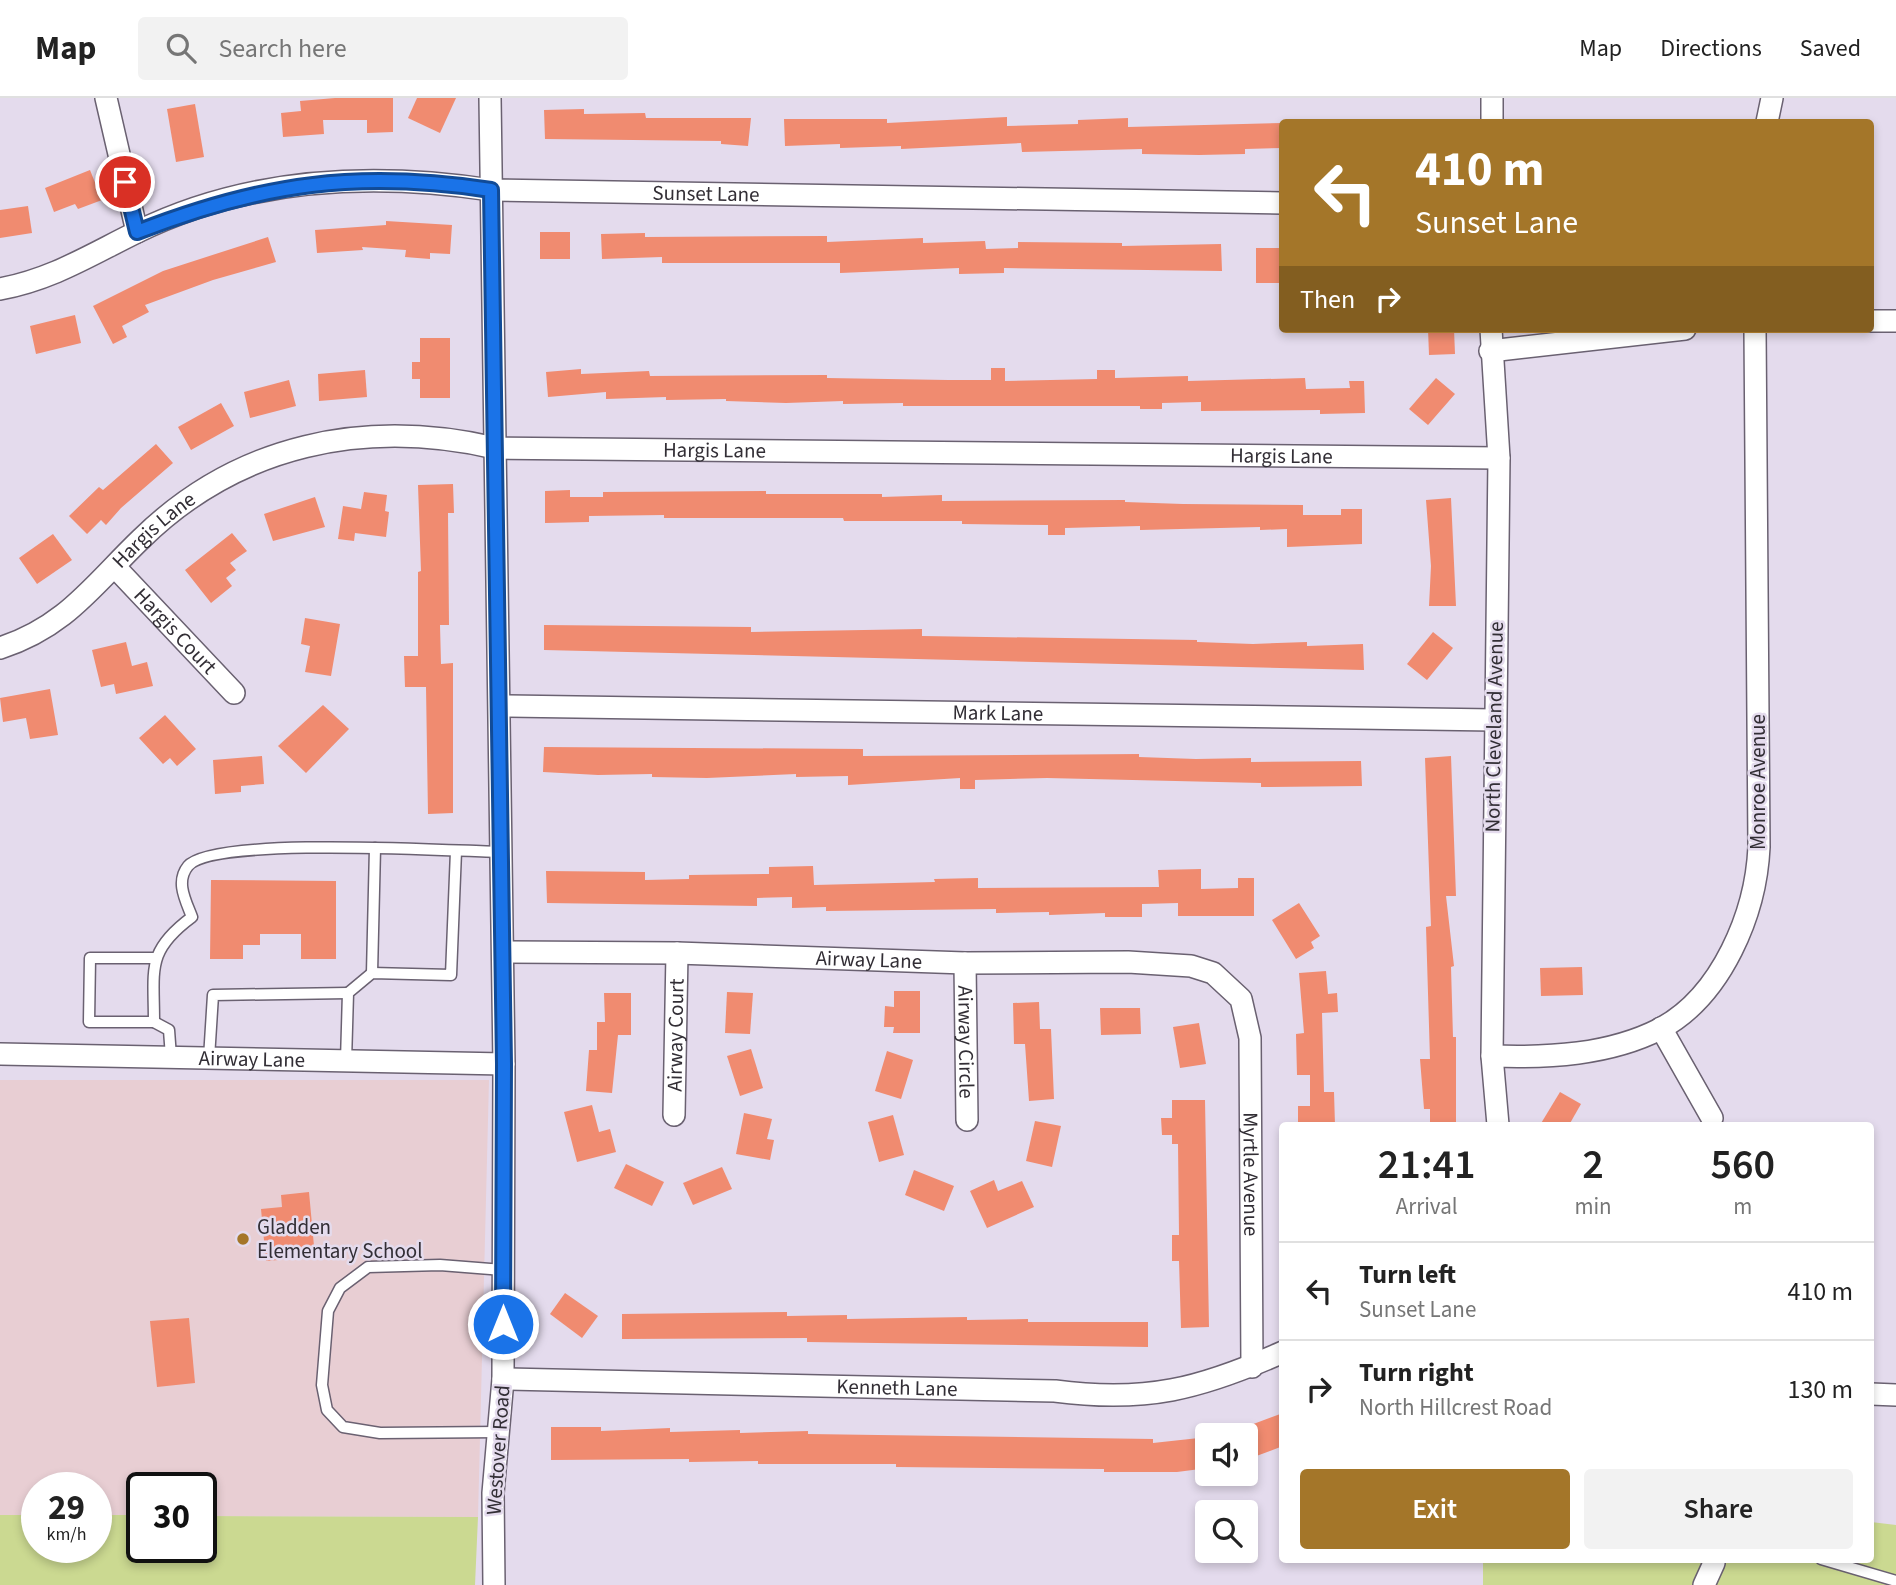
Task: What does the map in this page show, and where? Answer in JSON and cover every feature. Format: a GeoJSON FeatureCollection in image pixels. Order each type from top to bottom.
{"type":"FeatureCollection","features":[{"type":"Feature","properties":{"kind":"street"},"geometry":{"type":"LineString","coordinates":[[106,98],[137,232]]}},
{"type":"Feature","properties":{"kind":"street","name":"Westover Road"},"geometry":{"type":"LineString","coordinates":[[490,98],[501,706],[504,1064],[503,1379],[493,1493],[494,1585]]}},
{"type":"Feature","properties":{"kind":"street"},"geometry":{"type":"LineString","coordinates":[[1492,98],[1492,119]]}},
{"type":"Feature","properties":{"kind":"street"},"geometry":{"type":"LineString","coordinates":[[1768,119],[1772,98]]}},
{"type":"Feature","properties":{"kind":"street","name":"Sunset Lane"},"geometry":{"type":"LineString","coordinates":[[0,289],[60,271],[100,254],[137,232],[198,208],[298,185],[390,179],[441,182],[491,190],[1279,203]]}},
{"type":"Feature","properties":{"kind":"street"},"geometry":{"type":"LineString","coordinates":[[1874,321],[1896,321]]}},
{"type":"Feature","properties":{"kind":"street","name":"North Cleveland Avenue"},"geometry":{"type":"LineString","coordinates":[[1490,333],[1499,458],[1493,720],[1492,1056],[1498,1122]]}},
{"type":"Feature","properties":{"kind":"street"},"geometry":{"type":"LineString","coordinates":[[1490,351],[1650,333]]}},
{"type":"Feature","properties":{"kind":"street","name":"Monroe Avenue"},"geometry":{"type":"LineString","coordinates":[[1492,1056],[1532,1058],[1572,1054],[1605,1048],[1661,1028],[1709,985],[1729,957],[1742,929],[1753,897],[1758,863],[1755,333]]}},
{"type":"Feature","properties":{"kind":"street","name":"Hargis Lane"},"geometry":{"type":"LineString","coordinates":[[0,648],[43,629],[72,609],[141,539],[183,504],[239,470],[274,455],[347,437],[423,435],[495,448],[1499,458]]}},
{"type":"Feature","properties":{"kind":"street","name":"Hargis Court"},"geometry":{"type":"LineString","coordinates":[[115,567],[234,693]]}},
{"type":"Feature","properties":{"kind":"street","name":"Mark Lane"},"geometry":{"type":"LineString","coordinates":[[501,706],[1493,720]]}},
{"type":"Feature","properties":{"kind":"street","name":"Airway Lane"},"geometry":{"type":"LineString","coordinates":[[503,951],[677,953],[965,963],[1128,962],[1191,966],[1213,973],[1229,985]]}},
{"type":"Feature","properties":{"kind":"street","name":"Airway Court"},"geometry":{"type":"LineString","coordinates":[[674,1115],[677,953]]}},
{"type":"Feature","properties":{"kind":"street","name":"Airway Circle"},"geometry":{"type":"LineString","coordinates":[[965,963],[967,1120]]}},
{"type":"Feature","properties":{"kind":"street","name":"Myrtle Avenue"},"geometry":{"type":"LineString","coordinates":[[1229,985],[1241,999],[1250,1038],[1252,1367]]}},
{"type":"Feature","properties":{"kind":"street"},"geometry":{"type":"LineString","coordinates":[[1661,1028],[1712,1118]]}},
{"type":"Feature","properties":{"kind":"street","name":"Airway Lane"},"geometry":{"type":"LineString","coordinates":[[0,1054],[504,1064]]}},
{"type":"Feature","properties":{"kind":"street","name":"Kenneth Lane"},"geometry":{"type":"LineString","coordinates":[[503,1379],[1055,1391],[1130,1396],[1203,1385],[1279,1354]]}},
{"type":"Feature","properties":{"kind":"street"},"geometry":{"type":"LineString","coordinates":[[1874,1394],[1896,1395]]}},
{"type":"Feature","properties":{"kind":"street"},"geometry":{"type":"LineString","coordinates":[[1703,1585],[1715,1563]]}},
{"type":"Feature","properties":{"kind":"lane"},"geometry":{"type":"LineString","coordinates":[[154,1022],[154,958],[171,933],[192,917],[183,892],[182,879],[188,865],[207,855],[235,850],[375,848],[502,852]]}},
{"type":"Feature","properties":{"kind":"lane"},"geometry":{"type":"LineString","coordinates":[[372,973],[375,848]]}},
{"type":"Feature","properties":{"kind":"lane"},"geometry":{"type":"LineString","coordinates":[[209,1058],[213,995],[348,993],[372,973],[451,975],[456,851]]}},
{"type":"Feature","properties":{"kind":"lane"},"geometry":{"type":"LineString","coordinates":[[154,958],[90,958],[89,1022],[154,1022],[169,1030],[172,1057]]}},
{"type":"Feature","properties":{"kind":"lane"},"geometry":{"type":"LineString","coordinates":[[346,1061],[348,993]]}},
{"type":"Feature","properties":{"kind":"lane"},"geometry":{"type":"LineString","coordinates":[[500,1432],[380,1433],[343,1427],[327,1410],[322,1385],[328,1311],[340,1288],[368,1266],[440,1265],[503,1270]]}},
{"type":"Feature","properties":{"kind":"lane"},"geometry":{"type":"LineString","coordinates":[[1835,1563],[1896,1581]]}},
{"type":"Feature","properties":{"kind":"shaded area","name":"Gladden Elementary School"},"geometry":{"type":"Polygon","coordinates":[[[0,1080],[489,1080],[478,1517],[217,1516],[217,1472],[126,1472],[126,1515],[112,1515],[112,1472],[21,1472],[21,1515],[0,1515],[0,1080]]]}},
{"type":"Feature","properties":{"kind":"green space"},"geometry":{"type":"Polygon","coordinates":[[[0,1515],[21,1515],[21,1563],[112,1563],[112,1515],[126,1515],[126,1563],[217,1563],[217,1516],[478,1517],[475,1585],[0,1585],[0,1515]]]}},
{"type":"Feature","properties":{"kind":"green space"},"geometry":{"type":"Polygon","coordinates":[[[1874,1522],[1896,1525],[1896,1585],[1483,1585],[1483,1563],[1874,1563],[1874,1522]]]}},
{"type":"Feature","properties":{"kind":"building"},"geometry":{"type":"Polygon","coordinates":[[[393,98],[393,132],[367,133],[367,120],[323,120],[324,134],[283,137],[281,113],[301,111],[300,101],[393,98]]]}},
{"type":"Feature","properties":{"kind":"building"},"geometry":{"type":"Polygon","coordinates":[[[417,98],[456,98],[440,133],[408,118],[417,98]]]}},
{"type":"Feature","properties":{"kind":"building"},"geometry":{"type":"Polygon","coordinates":[[[195,104],[204,157],[176,162],[167,109],[195,104]]]}},
{"type":"Feature","properties":{"kind":"building"},"geometry":{"type":"Polygon","coordinates":[[[584,109],[584,114],[645,113],[646,118],[751,118],[748,146],[721,144],[721,141],[545,139],[544,110],[584,109]]]}},
{"type":"Feature","properties":{"kind":"building"},"geometry":{"type":"Polygon","coordinates":[[[1007,117],[1007,126],[1078,124],[1078,120],[1128,118],[1128,127],[1279,123],[1279,148],[1245,149],[1245,154],[1199,155],[1142,154],[1142,149],[1022,152],[1021,143],[901,149],[901,146],[840,148],[840,144],[785,146],[784,119],[887,119],[887,123],[1007,117]]]}},
{"type":"Feature","properties":{"kind":"building"},"geometry":{"type":"Polygon","coordinates":[[[90,170],[102,200],[78,209],[75,204],[54,212],[45,188],[90,170]]]}},
{"type":"Feature","properties":{"kind":"building"},"geometry":{"type":"Polygon","coordinates":[[[28,206],[32,233],[0,238],[0,210],[28,206]]]}},
{"type":"Feature","properties":{"kind":"building"},"geometry":{"type":"Polygon","coordinates":[[[386,221],[452,225],[450,254],[430,253],[430,259],[405,257],[406,250],[362,247],[363,250],[317,253],[315,230],[386,225],[386,221]]]}},
{"type":"Feature","properties":{"kind":"building"},"geometry":{"type":"Polygon","coordinates":[[[540,232],[570,232],[570,259],[540,259],[540,232]]]}},
{"type":"Feature","properties":{"kind":"building"},"geometry":{"type":"Polygon","coordinates":[[[645,233],[645,237],[827,236],[827,242],[923,238],[923,243],[985,241],[986,249],[1018,248],[1018,242],[1122,243],[1122,246],[1221,244],[1222,271],[1004,268],[1004,273],[959,274],[959,268],[840,273],[840,263],[662,263],[662,257],[602,259],[601,234],[645,233]]]}},
{"type":"Feature","properties":{"kind":"building"},"geometry":{"type":"Polygon","coordinates":[[[268,237],[276,262],[213,280],[145,305],[149,312],[122,326],[127,337],[113,344],[93,306],[163,271],[268,237]]]}},
{"type":"Feature","properties":{"kind":"building"},"geometry":{"type":"Polygon","coordinates":[[[1256,248],[1279,248],[1279,283],[1256,283],[1256,248]]]}},
{"type":"Feature","properties":{"kind":"building"},"geometry":{"type":"Polygon","coordinates":[[[75,315],[81,343],[36,354],[30,326],[75,315]]]}},
{"type":"Feature","properties":{"kind":"building"},"geometry":{"type":"Polygon","coordinates":[[[1428,333],[1454,333],[1455,354],[1429,355],[1428,333]]]}},
{"type":"Feature","properties":{"kind":"building"},"geometry":{"type":"Polygon","coordinates":[[[420,338],[450,338],[450,398],[420,398],[420,379],[412,379],[412,362],[420,362],[420,338]]]}},
{"type":"Feature","properties":{"kind":"building"},"geometry":{"type":"Polygon","coordinates":[[[991,368],[1005,368],[1005,381],[1097,379],[1097,370],[1115,370],[1115,378],[1188,376],[1188,381],[1305,378],[1306,389],[1350,388],[1349,381],[1364,381],[1365,413],[1320,414],[1320,410],[1201,411],[1201,402],[1162,403],[1162,409],[1140,409],[1140,406],[903,406],[903,403],[843,404],[843,401],[786,403],[726,399],[666,400],[666,397],[606,399],[606,392],[548,397],[546,372],[581,369],[581,374],[649,371],[650,376],[827,375],[827,378],[991,380],[991,368]]]}},
{"type":"Feature","properties":{"kind":"building"},"geometry":{"type":"Polygon","coordinates":[[[365,370],[367,397],[319,401],[318,374],[365,370]]]}},
{"type":"Feature","properties":{"kind":"building"},"geometry":{"type":"Polygon","coordinates":[[[1436,378],[1455,394],[1428,425],[1409,409],[1436,378]]]}},
{"type":"Feature","properties":{"kind":"building"},"geometry":{"type":"Polygon","coordinates":[[[289,380],[296,406],[250,418],[244,392],[289,380]]]}},
{"type":"Feature","properties":{"kind":"building"},"geometry":{"type":"Polygon","coordinates":[[[221,403],[234,426],[191,450],[178,427],[221,403]]]}},
{"type":"Feature","properties":{"kind":"building"},"geometry":{"type":"Polygon","coordinates":[[[156,444],[173,463],[121,508],[106,525],[101,520],[87,534],[69,516],[99,487],[103,490],[156,444]]]}},
{"type":"Feature","properties":{"kind":"building"},"geometry":{"type":"Polygon","coordinates":[[[453,484],[454,513],[448,513],[449,625],[440,625],[441,664],[453,663],[453,813],[428,814],[426,687],[405,687],[404,656],[418,656],[418,572],[421,571],[418,485],[453,484]]]}},
{"type":"Feature","properties":{"kind":"building"},"geometry":{"type":"Polygon","coordinates":[[[570,490],[570,497],[603,497],[603,492],[766,491],[766,494],[882,494],[882,497],[942,495],[942,501],[1125,500],[1183,504],[1303,505],[1303,515],[1341,515],[1341,509],[1362,509],[1362,544],[1287,547],[1287,529],[1260,530],[1260,527],[1140,530],[1140,526],[1065,528],[1065,535],[1048,535],[1048,525],[962,524],[962,521],[844,521],[843,518],[589,516],[589,522],[545,523],[545,491],[570,490]]]}},
{"type":"Feature","properties":{"kind":"building"},"geometry":{"type":"Polygon","coordinates":[[[364,492],[387,495],[385,511],[389,512],[386,537],[355,533],[354,541],[338,539],[343,506],[361,509],[364,492]]]}},
{"type":"Feature","properties":{"kind":"building"},"geometry":{"type":"Polygon","coordinates":[[[315,497],[325,527],[273,541],[264,514],[315,497]]]}},
{"type":"Feature","properties":{"kind":"building"},"geometry":{"type":"Polygon","coordinates":[[[1451,498],[1456,606],[1429,606],[1431,566],[1426,500],[1451,498]]]}},
{"type":"Feature","properties":{"kind":"building"},"geometry":{"type":"Polygon","coordinates":[[[232,533],[247,551],[230,563],[236,570],[226,578],[232,586],[211,603],[185,570],[232,533]]]}},
{"type":"Feature","properties":{"kind":"building"},"geometry":{"type":"Polygon","coordinates":[[[53,534],[72,560],[37,584],[19,558],[53,534]]]}},
{"type":"Feature","properties":{"kind":"building"},"geometry":{"type":"Polygon","coordinates":[[[305,618],[340,624],[331,676],[305,672],[310,646],[301,644],[305,618]]]}},
{"type":"Feature","properties":{"kind":"building"},"geometry":{"type":"Polygon","coordinates":[[[544,625],[751,627],[751,632],[922,629],[922,636],[1197,640],[1253,644],[1307,642],[1307,646],[1363,644],[1364,670],[544,650],[544,625]]]}},
{"type":"Feature","properties":{"kind":"building"},"geometry":{"type":"Polygon","coordinates":[[[1433,632],[1453,648],[1427,680],[1407,664],[1433,632]]]}},
{"type":"Feature","properties":{"kind":"building"},"geometry":{"type":"Polygon","coordinates":[[[126,642],[132,666],[147,662],[153,686],[116,694],[114,684],[101,687],[92,650],[126,642]]]}},
{"type":"Feature","properties":{"kind":"building"},"geometry":{"type":"Polygon","coordinates":[[[50,689],[58,735],[30,739],[26,718],[3,722],[0,698],[50,689]]]}},
{"type":"Feature","properties":{"kind":"building"},"geometry":{"type":"Polygon","coordinates":[[[323,705],[349,729],[306,773],[278,746],[323,705]]]}},
{"type":"Feature","properties":{"kind":"building"},"geometry":{"type":"Polygon","coordinates":[[[165,715],[196,749],[177,766],[170,758],[163,764],[139,738],[165,715]]]}},
{"type":"Feature","properties":{"kind":"building"},"geometry":{"type":"Polygon","coordinates":[[[544,747],[863,749],[863,756],[1139,754],[1139,757],[1251,758],[1251,762],[1361,761],[1362,786],[1261,787],[1261,783],[1047,778],[975,780],[975,789],[960,789],[960,778],[848,785],[848,776],[796,777],[796,774],[707,778],[652,777],[652,774],[598,775],[543,772],[544,747]]]}},
{"type":"Feature","properties":{"kind":"building"},"geometry":{"type":"Polygon","coordinates":[[[262,756],[264,784],[241,786],[241,792],[215,794],[213,760],[262,756]]]}},
{"type":"Feature","properties":{"kind":"building"},"geometry":{"type":"Polygon","coordinates":[[[1451,756],[1456,896],[1446,896],[1454,966],[1451,967],[1453,1037],[1456,1037],[1456,1122],[1430,1122],[1430,1109],[1424,1109],[1420,1059],[1430,1059],[1426,927],[1431,926],[1425,758],[1451,756]]]}},
{"type":"Feature","properties":{"kind":"building"},"geometry":{"type":"Polygon","coordinates":[[[813,866],[814,885],[935,882],[934,879],[978,878],[978,888],[1159,887],[1158,870],[1201,869],[1201,889],[1238,888],[1238,878],[1254,878],[1254,916],[1178,916],[1178,903],[1142,904],[1142,917],[1105,917],[1105,913],[996,913],[996,909],[826,911],[826,907],[792,908],[792,897],[757,898],[757,906],[547,903],[546,871],[645,872],[645,880],[689,879],[689,875],[769,874],[769,867],[813,866]]]}},
{"type":"Feature","properties":{"kind":"building"},"geometry":{"type":"Polygon","coordinates":[[[211,880],[336,881],[336,959],[301,959],[301,934],[260,934],[260,945],[243,945],[243,959],[210,959],[211,880]]]}},
{"type":"Feature","properties":{"kind":"building"},"geometry":{"type":"Polygon","coordinates":[[[1299,903],[1320,936],[1311,942],[1314,948],[1296,959],[1272,920],[1299,903]]]}},
{"type":"Feature","properties":{"kind":"building"},"geometry":{"type":"Polygon","coordinates":[[[1582,967],[1583,995],[1541,996],[1540,968],[1582,967]]]}},
{"type":"Feature","properties":{"kind":"building"},"geometry":{"type":"Polygon","coordinates":[[[1326,971],[1328,994],[1337,993],[1338,1012],[1322,1013],[1324,1092],[1334,1092],[1335,1122],[1298,1122],[1298,1106],[1310,1106],[1310,1075],[1297,1075],[1296,1034],[1304,1033],[1299,973],[1326,971]]]}},
{"type":"Feature","properties":{"kind":"building"},"geometry":{"type":"Polygon","coordinates":[[[894,991],[920,991],[920,1033],[893,1033],[894,1027],[884,1027],[885,1006],[894,1007],[894,991]]]}},
{"type":"Feature","properties":{"kind":"building"},"geometry":{"type":"Polygon","coordinates":[[[727,992],[753,993],[750,1034],[725,1033],[727,992]]]}},
{"type":"Feature","properties":{"kind":"building"},"geometry":{"type":"Polygon","coordinates":[[[604,993],[631,993],[631,1035],[618,1035],[612,1093],[586,1091],[589,1050],[597,1050],[597,1022],[605,1022],[604,993]]]}},
{"type":"Feature","properties":{"kind":"building"},"geometry":{"type":"Polygon","coordinates":[[[1039,1002],[1040,1029],[1051,1029],[1054,1099],[1029,1101],[1025,1044],[1014,1044],[1013,1003],[1039,1002]]]}},
{"type":"Feature","properties":{"kind":"building"},"geometry":{"type":"Polygon","coordinates":[[[1100,1008],[1140,1008],[1141,1034],[1101,1035],[1100,1008]]]}},
{"type":"Feature","properties":{"kind":"building"},"geometry":{"type":"Polygon","coordinates":[[[1199,1023],[1206,1064],[1180,1068],[1173,1027],[1199,1023]]]}},
{"type":"Feature","properties":{"kind":"building"},"geometry":{"type":"Polygon","coordinates":[[[751,1049],[763,1088],[740,1096],[727,1056],[751,1049]]]}},
{"type":"Feature","properties":{"kind":"building"},"geometry":{"type":"Polygon","coordinates":[[[887,1051],[913,1060],[901,1099],[875,1091],[887,1051]]]}},
{"type":"Feature","properties":{"kind":"building"},"geometry":{"type":"Polygon","coordinates":[[[1560,1092],[1581,1104],[1571,1122],[1542,1122],[1560,1092]]]}},
{"type":"Feature","properties":{"kind":"building"},"geometry":{"type":"Polygon","coordinates":[[[1172,1100],[1205,1100],[1209,1327],[1181,1328],[1179,1261],[1172,1261],[1172,1235],[1179,1235],[1178,1144],[1172,1144],[1172,1135],[1162,1135],[1161,1118],[1172,1118],[1172,1100]]]}},
{"type":"Feature","properties":{"kind":"building"},"geometry":{"type":"Polygon","coordinates":[[[592,1105],[599,1132],[610,1129],[616,1152],[577,1162],[564,1112],[592,1105]]]}},
{"type":"Feature","properties":{"kind":"building"},"geometry":{"type":"Polygon","coordinates":[[[744,1113],[772,1119],[767,1139],[774,1140],[770,1160],[736,1154],[744,1113]]]}},
{"type":"Feature","properties":{"kind":"building"},"geometry":{"type":"Polygon","coordinates":[[[893,1115],[904,1155],[879,1162],[868,1122],[893,1115]]]}},
{"type":"Feature","properties":{"kind":"building"},"geometry":{"type":"Polygon","coordinates":[[[1035,1121],[1061,1126],[1052,1167],[1026,1161],[1035,1121]]]}},
{"type":"Feature","properties":{"kind":"building"},"geometry":{"type":"Polygon","coordinates":[[[626,1164],[664,1182],[652,1206],[614,1188],[626,1164]]]}},
{"type":"Feature","properties":{"kind":"building"},"geometry":{"type":"Polygon","coordinates":[[[722,1167],[732,1189],[693,1205],[683,1183],[722,1167]]]}},
{"type":"Feature","properties":{"kind":"building"},"geometry":{"type":"Polygon","coordinates":[[[914,1170],[954,1186],[944,1211],[905,1195],[914,1170]]]}},
{"type":"Feature","properties":{"kind":"building"},"geometry":{"type":"Polygon","coordinates":[[[994,1180],[998,1191],[1022,1181],[1034,1207],[987,1228],[970,1191],[994,1180]]]}},
{"type":"Feature","properties":{"kind":"building"},"geometry":{"type":"Polygon","coordinates":[[[309,1192],[315,1257],[266,1261],[261,1209],[282,1207],[281,1195],[309,1192]]]}},
{"type":"Feature","properties":{"kind":"building"},"geometry":{"type":"Polygon","coordinates":[[[565,1293],[598,1316],[582,1338],[550,1314],[565,1293]]]}},
{"type":"Feature","properties":{"kind":"building"},"geometry":{"type":"Polygon","coordinates":[[[787,1312],[787,1316],[847,1315],[847,1319],[967,1317],[967,1320],[1028,1319],[1028,1322],[1148,1322],[1148,1347],[807,1342],[807,1338],[622,1339],[622,1314],[787,1312]]]}},
{"type":"Feature","properties":{"kind":"building"},"geometry":{"type":"Polygon","coordinates":[[[189,1318],[195,1383],[157,1387],[150,1321],[189,1318]]]}},
{"type":"Feature","properties":{"kind":"building"},"geometry":{"type":"Polygon","coordinates":[[[1279,1414],[1279,1448],[1258,1455],[1256,1423],[1279,1414]]]}},
{"type":"Feature","properties":{"kind":"building"},"geometry":{"type":"Polygon","coordinates":[[[551,1427],[601,1427],[601,1431],[670,1428],[670,1432],[740,1430],[740,1433],[808,1431],[808,1434],[1153,1439],[1153,1443],[1195,1438],[1195,1470],[1177,1472],[896,1467],[896,1464],[758,1464],[758,1461],[689,1462],[689,1459],[551,1460],[551,1427]]]}},
{"type":"Feature","properties":{"kind":"place","name":"Gladden Elementary School"},"geometry":{"type":"Point","coordinates":[243,1239]}},
{"type":"Feature","properties":{"kind":"route"},"geometry":{"type":"LineString","coordinates":[[125,182],[137,232],[198,208],[248,194],[298,185],[390,179],[441,182],[491,190],[501,706],[503,1324]]}}]}
